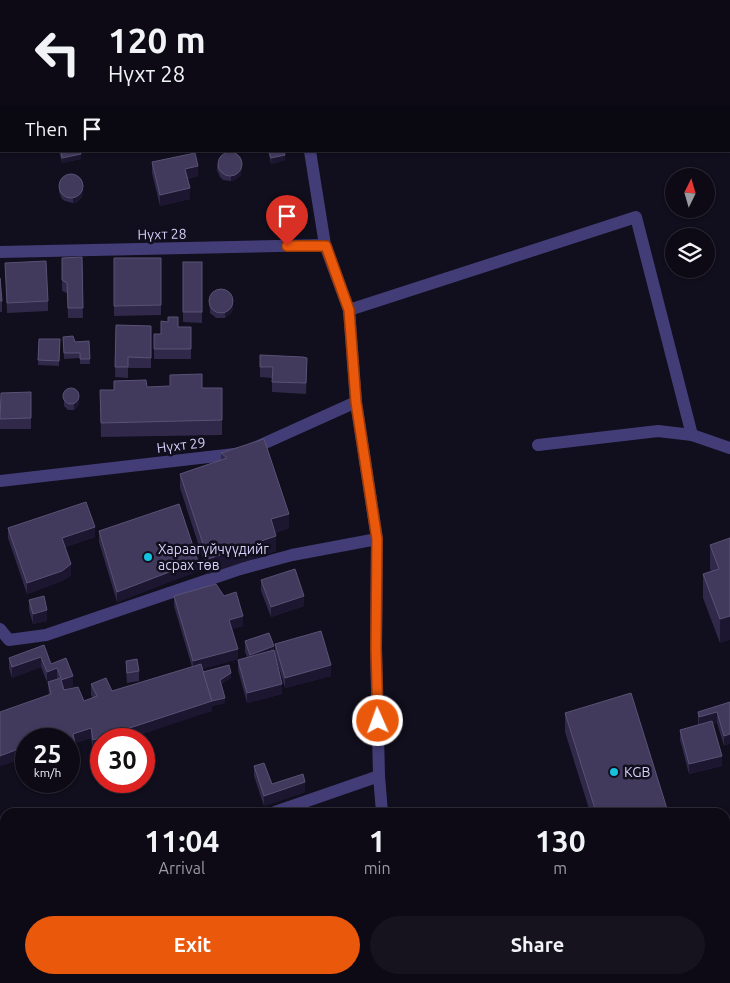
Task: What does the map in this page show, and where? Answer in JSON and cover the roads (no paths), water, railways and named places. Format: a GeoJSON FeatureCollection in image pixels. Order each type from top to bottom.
{"type":"FeatureCollection","features":[{"type":"Feature","properties":{"kind":"street"},"geometry":{"type":"LineString","coordinates":[[310,152],[326,246],[349,310],[356,402],[377,539],[376,648],[379,776],[382,808]]}},
{"type":"Feature","properties":{"kind":"street"},"geometry":{"type":"LineString","coordinates":[[349,310],[636,217],[692,435]]}},
{"type":"Feature","properties":{"kind":"street","name":"Нүхт 28"},"geometry":{"type":"LineString","coordinates":[[0,252],[326,246]]}},
{"type":"Feature","properties":{"kind":"street","name":"Нүхт 29"},"geometry":{"type":"LineString","coordinates":[[0,481],[243,453],[356,402]]}},
{"type":"Feature","properties":{"kind":"street"},"geometry":{"type":"LineString","coordinates":[[538,445],[658,431],[692,435],[730,448]]}},
{"type":"Feature","properties":{"kind":"street"},"geometry":{"type":"LineString","coordinates":[[0,629],[9,640],[46,635],[237,570],[292,555],[377,539]]}},
{"type":"Feature","properties":{"kind":"street"},"geometry":{"type":"LineString","coordinates":[[287,808],[379,776]]}},
{"type":"Feature","properties":{"kind":"place","name":"Хараагүйчүүдийг асрах төв"},"geometry":{"type":"Point","coordinates":[148,557]}},
{"type":"Feature","properties":{"kind":"place","name":"KGB"},"geometry":{"type":"Point","coordinates":[614,772]}}]}
